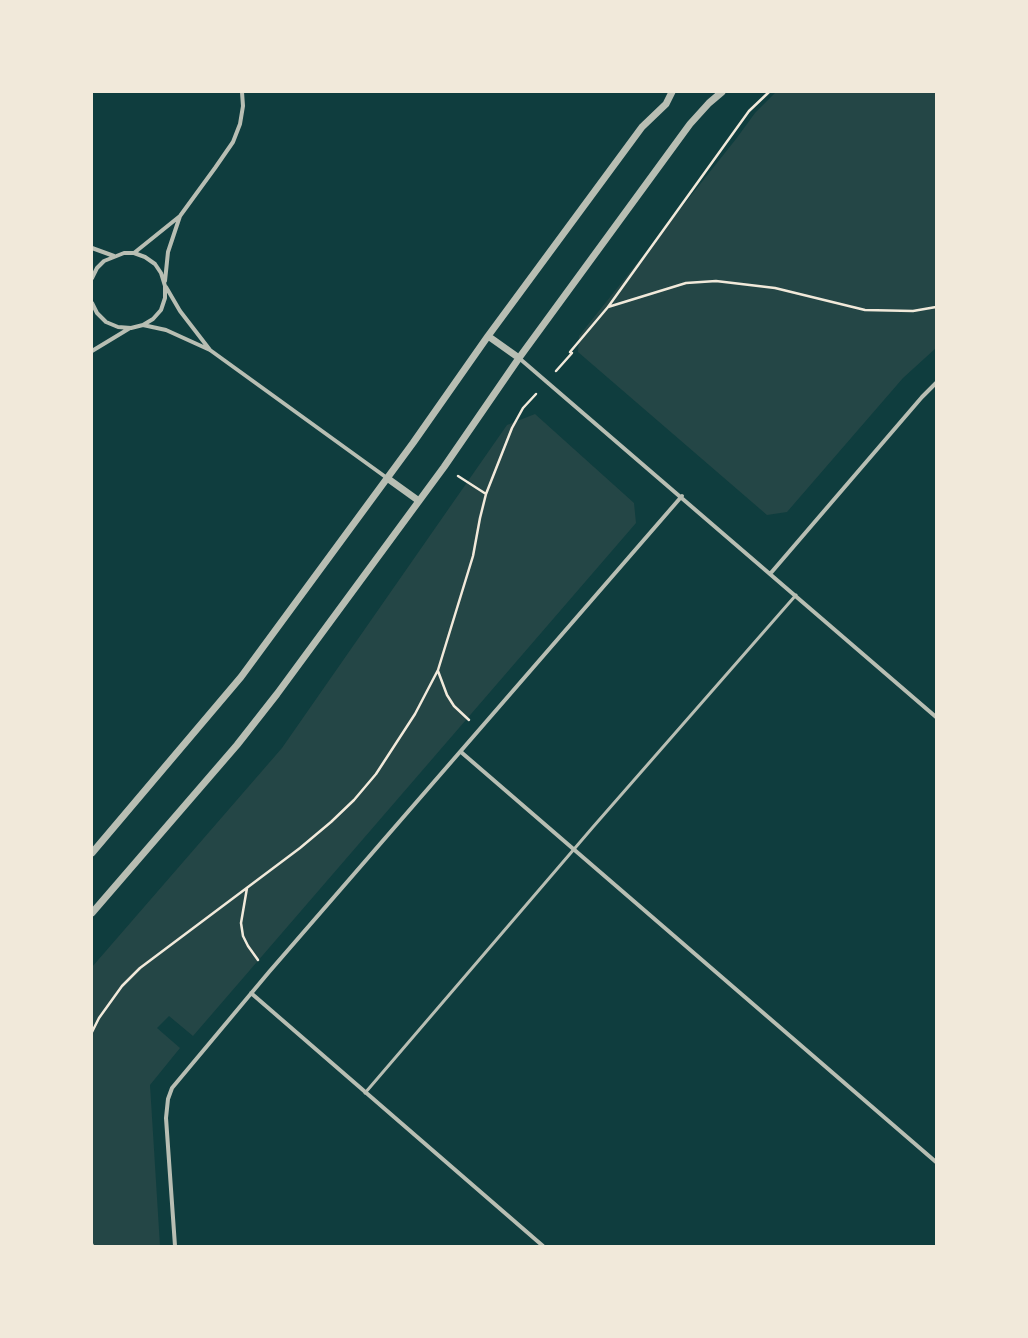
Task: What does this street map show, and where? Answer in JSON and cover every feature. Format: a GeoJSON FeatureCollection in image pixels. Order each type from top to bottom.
{"type":"FeatureCollection","features":[{"type":"Feature","properties":{"kind":"street"},"geometry":{"type":"LineString","coordinates":[[134,254],[180,216],[233,142],[240,124],[243,106],[242,92]]}},
{"type":"Feature","properties":{"kind":"street"},"geometry":{"type":"LineString","coordinates":[[92,853],[241,677],[387,478],[488,336],[642,127],[666,104],[672,92]]}},
{"type":"Feature","properties":{"kind":"street"},"geometry":{"type":"LineString","coordinates":[[92,913],[237,745],[277,694],[419,501],[519,358],[690,124],[709,103],[722,92]]}},
{"type":"Feature","properties":{"kind":"street"},"geometry":{"type":"LineString","coordinates":[[92,351],[131,328],[143,325],[153,319],[161,310],[165,298],[168,252],[180,216]]}},
{"type":"Feature","properties":{"kind":"street"},"geometry":{"type":"LineString","coordinates":[[92,248],[114,256]]}},
{"type":"Feature","properties":{"kind":"street"},"geometry":{"type":"LineString","coordinates":[[92,278],[97,268],[104,261],[114,256],[124,253],[145,257],[154,264],[161,273],[165,285],[180,311],[210,350]]}},
{"type":"Feature","properties":{"kind":"street"},"geometry":{"type":"LineString","coordinates":[[92,303],[97,313],[106,322],[118,327],[131,328]]}},
{"type":"Feature","properties":{"kind":"street"},"geometry":{"type":"LineString","coordinates":[[143,325],[166,330],[210,350],[419,501]]}},
{"type":"Feature","properties":{"kind":"street"},"geometry":{"type":"LineString","coordinates":[[488,336],[548,381],[936,717]]}},
{"type":"Feature","properties":{"kind":"street"},"geometry":{"type":"LineString","coordinates":[[770,574],[922,397],[936,383]]}},
{"type":"Feature","properties":{"kind":"street"},"geometry":{"type":"LineString","coordinates":[[175,1246],[166,1118],[168,1099],[172,1088],[180,1076],[682,496]]}},
{"type":"Feature","properties":{"kind":"street"},"geometry":{"type":"LineString","coordinates":[[461,752],[936,1162]]}},
{"type":"Feature","properties":{"kind":"street"},"geometry":{"type":"LineString","coordinates":[[251,993],[543,1246]]}},
{"type":"Feature","properties":{"kind":"lane"},"geometry":{"type":"LineString","coordinates":[[366,1093],[574,849],[796,595]]}},
{"type":"Feature","properties":{"kind":"path"},"geometry":{"type":"LineString","coordinates":[[92,1032],[103,1012],[122,986],[140,968],[300,848],[354,800],[376,774],[398,741],[438,670],[473,556],[480,518],[489,486],[512,428],[523,408],[548,381],[608,307],[749,111],[768,92]]}},
{"type":"Feature","properties":{"kind":"path"},"geometry":{"type":"LineString","coordinates":[[608,307],[686,283],[716,281],[775,288],[865,310],[913,311],[936,307]]}},
{"type":"Feature","properties":{"kind":"path"},"geometry":{"type":"LineString","coordinates":[[438,670],[454,706],[481,729]]}},
{"type":"Feature","properties":{"kind":"path"},"geometry":{"type":"LineString","coordinates":[[247,888],[242,909],[241,923],[243,936],[255,958],[269,972]]}},
{"type":"Feature","properties":{"kind":"shaded area"},"geometry":{"type":"Polygon","coordinates":[[[776,92],[936,92],[936,348],[903,378],[787,512],[767,515],[578,352],[579,336],[755,113],[776,92]]]}},
{"type":"Feature","properties":{"kind":"shaded area"},"geometry":{"type":"Polygon","coordinates":[[[535,414],[634,503],[636,523],[193,1036],[169,1016],[157,1028],[180,1048],[150,1085],[160,1246],[92,1246],[92,967],[282,748],[507,425],[535,414]]]}}]}
